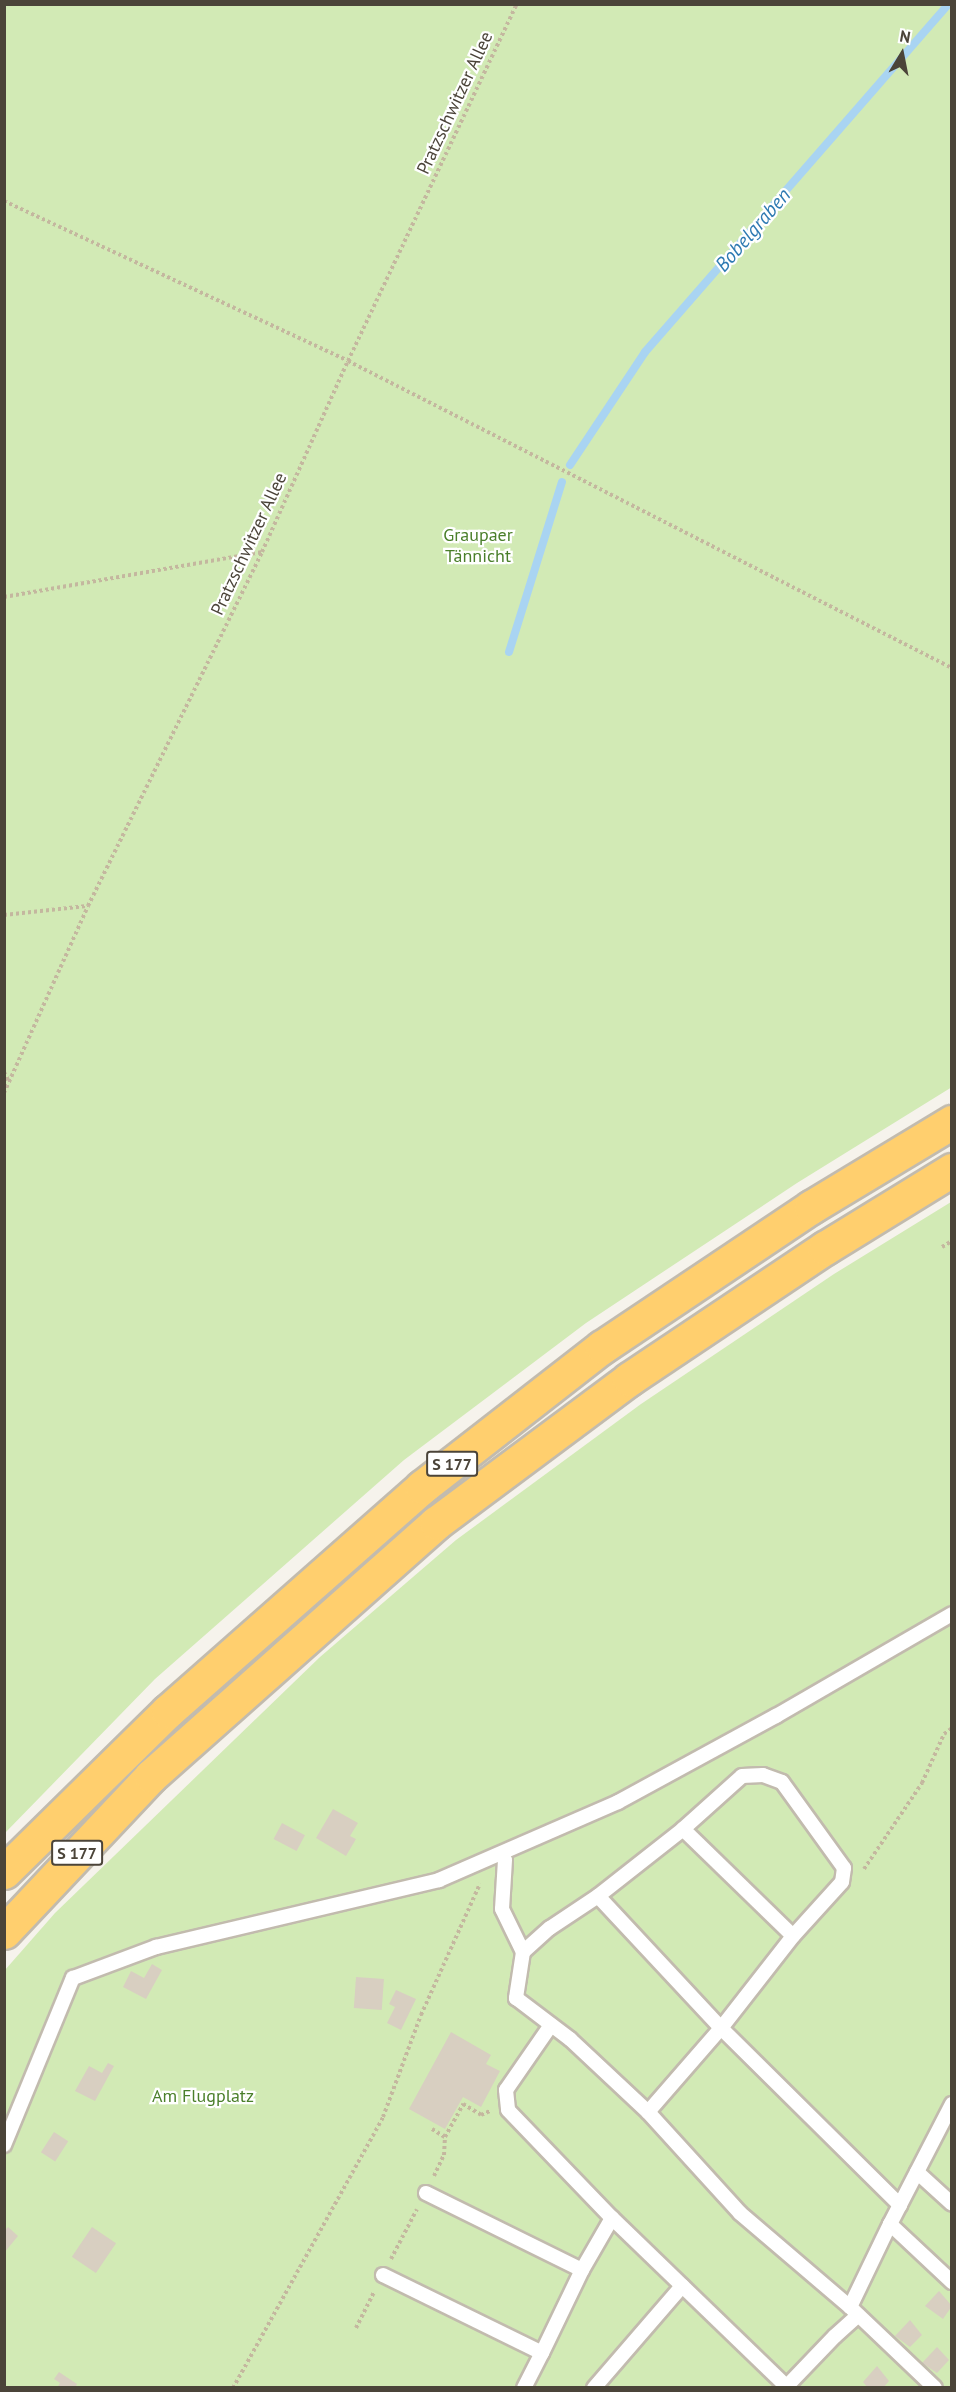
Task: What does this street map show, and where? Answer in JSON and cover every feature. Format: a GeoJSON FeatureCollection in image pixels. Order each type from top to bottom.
{"type":"FeatureCollection","features":[{"type":"Feature","properties":{"kind":"highway","name":"S 177"},"geometry":{"type":"LineString","coordinates":[[4,1872],[168,1711],[422,1487],[602,1347],[811,1207],[951,1122]]}},
{"type":"Feature","properties":{"kind":"highway","name":"S 177"},"geometry":{"type":"LineString","coordinates":[[4,1932],[151,1776],[436,1523],[629,1379],[825,1248],[951,1170]]}},
{"type":"Feature","properties":{"kind":"lane"},"geometry":{"type":"LineString","coordinates":[[4,2145],[73,1978],[156,1947],[209,1937],[440,1880],[618,1802],[776,1716],[951,1614]]}},
{"type":"Feature","properties":{"kind":"lane"},"geometry":{"type":"LineString","coordinates":[[523,1952],[550,1928],[598,1896],[683,1829],[742,1776],[763,1774],[782,1782],[844,1868],[842,1882],[793,1936],[721,2028],[648,2112]]}},
{"type":"Feature","properties":{"kind":"lane"},"geometry":{"type":"LineString","coordinates":[[683,1829],[793,1936]]}},
{"type":"Feature","properties":{"kind":"lane"},"geometry":{"type":"LineString","coordinates":[[506,1860],[502,1909],[523,1952],[516,1998],[551,2025],[648,2112],[740,2213],[854,2311],[935,2388]]}},
{"type":"Feature","properties":{"kind":"lane"},"geometry":{"type":"LineString","coordinates":[[598,1896],[721,2028],[900,2205]]}},
{"type":"Feature","properties":{"kind":"lane"},"geometry":{"type":"LineString","coordinates":[[551,2025],[506,2090],[508,2110],[612,2218],[782,2385],[835,2336],[854,2311],[890,2224],[951,2104]]}},
{"type":"Feature","properties":{"kind":"lane"},"geometry":{"type":"LineString","coordinates":[[917,2172],[951,2204]]}},
{"type":"Feature","properties":{"kind":"lane"},"geometry":{"type":"LineString","coordinates":[[426,2193],[582,2270]]}},
{"type":"Feature","properties":{"kind":"lane"},"geometry":{"type":"LineString","coordinates":[[524,2388],[582,2270],[612,2218]]}},
{"type":"Feature","properties":{"kind":"lane"},"geometry":{"type":"LineString","coordinates":[[890,2224],[951,2282]]}},
{"type":"Feature","properties":{"kind":"lane"},"geometry":{"type":"LineString","coordinates":[[383,2275],[542,2353]]}},
{"type":"Feature","properties":{"kind":"lane"},"geometry":{"type":"LineString","coordinates":[[594,2388],[682,2286]]}},
{"type":"Feature","properties":{"kind":"path","name":"Pratzschwitzer Allee"},"geometry":{"type":"LineString","coordinates":[[4,1093],[88,906],[262,552],[348,361],[517,4]]}},
{"type":"Feature","properties":{"kind":"path"},"geometry":{"type":"LineString","coordinates":[[4,201],[348,361],[951,668]]}},
{"type":"Feature","properties":{"kind":"path"},"geometry":{"type":"LineString","coordinates":[[4,597],[262,552]]}},
{"type":"Feature","properties":{"kind":"path"},"geometry":{"type":"LineString","coordinates":[[4,915],[88,906]]}},
{"type":"Feature","properties":{"kind":"path"},"geometry":{"type":"LineString","coordinates":[[4,1072],[9,1083]]}},
{"type":"Feature","properties":{"kind":"path"},"geometry":{"type":"LineString","coordinates":[[942,1246],[951,1241]]}},
{"type":"Feature","properties":{"kind":"path"},"geometry":{"type":"LineString","coordinates":[[842,1882],[864,1868],[922,1783],[944,1734],[951,1728]]}},
{"type":"Feature","properties":{"kind":"path"},"geometry":{"type":"LineString","coordinates":[[233,2388],[383,2117],[421,2015],[488,1866],[484,1859]]}},
{"type":"Feature","properties":{"kind":"path"},"geometry":{"type":"LineString","coordinates":[[356,2328],[426,2193],[444,2155],[445,2137],[463,2104],[481,2115],[507,2104]]}},
{"type":"Feature","properties":{"kind":"path"},"geometry":{"type":"LineString","coordinates":[[432,2129],[445,2137]]}},
{"type":"Feature","properties":{"kind":"green space","name":"Graupaer Tännicht"},"geometry":{"type":"Polygon","coordinates":[[[5,4],[951,5],[952,1087],[797,1183],[586,1323],[404,1460],[155,1679],[5,1833],[5,4]]]}},
{"type":"Feature","properties":{"kind":"green space","name":"Am Flugplatz"},"geometry":{"type":"Polygon","coordinates":[[[951,1202],[951,2387],[5,2388],[5,1970],[55,1913],[320,1657],[456,1540],[641,1404],[834,1274],[951,1202]]]}},
{"type":"Feature","properties":{"kind":"building"},"geometry":{"type":"Polygon","coordinates":[[[333,1809],[358,1823],[350,1836],[356,1839],[346,1856],[316,1838],[333,1809]]]}},
{"type":"Feature","properties":{"kind":"building"},"geometry":{"type":"Polygon","coordinates":[[[282,1823],[305,1835],[297,1851],[274,1839],[282,1823]]]}},
{"type":"Feature","properties":{"kind":"building"},"geometry":{"type":"Polygon","coordinates":[[[152,1964],[162,1970],[146,1999],[123,1987],[131,1971],[144,1978],[152,1964]]]}},
{"type":"Feature","properties":{"kind":"building"},"geometry":{"type":"Polygon","coordinates":[[[356,1977],[384,1979],[382,2010],[354,2008],[356,1977]]]}},
{"type":"Feature","properties":{"kind":"building"},"geometry":{"type":"Polygon","coordinates":[[[396,1990],[416,1999],[401,2030],[387,2023],[395,2007],[389,2004],[396,1990]]]}},
{"type":"Feature","properties":{"kind":"building"},"geometry":{"type":"Polygon","coordinates":[[[451,2032],[491,2055],[486,2064],[500,2071],[481,2107],[463,2097],[445,2129],[409,2109],[451,2032]]]}},
{"type":"Feature","properties":{"kind":"building"},"geometry":{"type":"Polygon","coordinates":[[[108,2063],[114,2066],[95,2101],[75,2091],[89,2066],[102,2073],[108,2063]]]}},
{"type":"Feature","properties":{"kind":"building"},"geometry":{"type":"Polygon","coordinates":[[[54,2132],[68,2141],[55,2161],[41,2152],[54,2132]]]}},
{"type":"Feature","properties":{"kind":"building"},"geometry":{"type":"Polygon","coordinates":[[[8,2227],[18,2236],[4,2253],[4,2231],[8,2227]]]}},
{"type":"Feature","properties":{"kind":"building"},"geometry":{"type":"Polygon","coordinates":[[[92,2227],[116,2243],[96,2273],[72,2257],[92,2227]]]}},
{"type":"Feature","properties":{"kind":"building"},"geometry":{"type":"Polygon","coordinates":[[[939,2291],[952,2306],[943,2319],[925,2306],[939,2291]]]}},
{"type":"Feature","properties":{"kind":"building"},"geometry":{"type":"Polygon","coordinates":[[[910,2320],[922,2335],[910,2347],[895,2336],[910,2320]]]}},
{"type":"Feature","properties":{"kind":"building"},"geometry":{"type":"Polygon","coordinates":[[[937,2347],[949,2360],[937,2373],[922,2363],[937,2347]]]}},
{"type":"Feature","properties":{"kind":"building"},"geometry":{"type":"Polygon","coordinates":[[[877,2366],[889,2381],[883,2388],[868,2388],[863,2382],[877,2366]]]}},
{"type":"Feature","properties":{"kind":"building"},"geometry":{"type":"Polygon","coordinates":[[[59,2372],[77,2384],[75,2388],[57,2388],[60,2383],[54,2379],[59,2372]]]}},
{"type":"Feature","properties":{"kind":"waterway","name":"Bobelgraben"},"geometry":{"type":"LineString","coordinates":[[570,465],[645,352],[949,4]]}},
{"type":"Feature","properties":{"kind":"waterway","name":"Bobelgraben"},"geometry":{"type":"LineString","coordinates":[[509,652],[562,482]]}}]}
